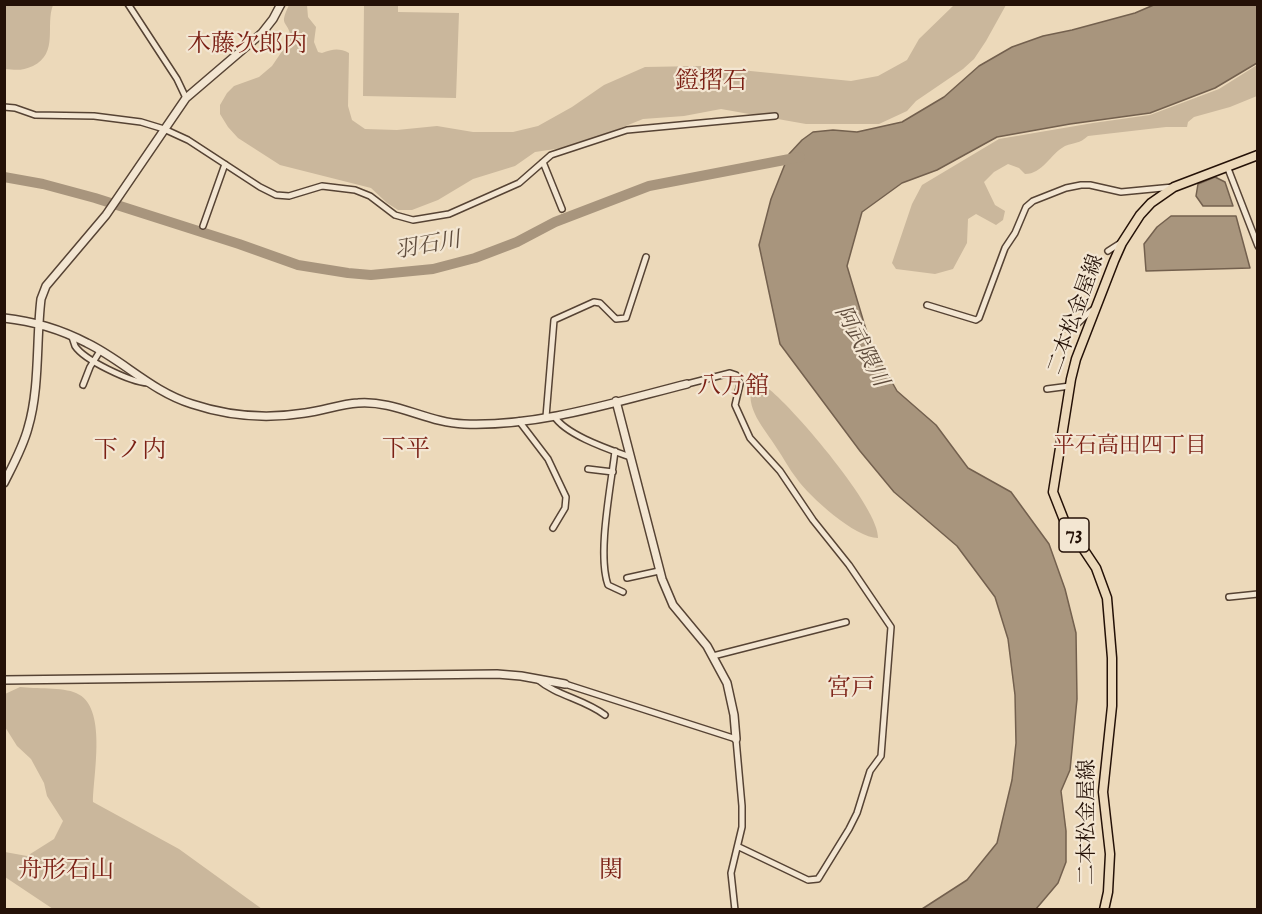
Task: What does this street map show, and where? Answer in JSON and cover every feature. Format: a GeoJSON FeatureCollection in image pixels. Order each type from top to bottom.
{"type":"FeatureCollection","features":[{"type":"Feature","properties":{"kind":"main road","name":"二本松金屋線"},"geometry":{"type":"LineString","coordinates":[[1104,909],[1108,892],[1110,854],[1103,792],[1112,706],[1112,658],[1107,598],[1103,583],[1096,568],[1064,520],[1053,492],[1070,386],[1076,359],[1096,308],[1124,241],[1140,215],[1151,203],[1174,187],[1257,155]]}},
{"type":"Feature","properties":{"kind":"street"},"geometry":{"type":"LineString","coordinates":[[128,4],[177,79],[186,98]]}},
{"type":"Feature","properties":{"kind":"street"},"geometry":{"type":"LineString","coordinates":[[4,483],[24,442],[29,426],[33,407],[41,299],[46,286],[107,214],[186,98],[262,33],[281,4]]}},
{"type":"Feature","properties":{"kind":"street"},"geometry":{"type":"LineString","coordinates":[[4,107],[35,115],[116,117],[164,129],[188,140],[276,195],[289,196],[322,186],[355,190],[370,196],[395,215],[420,220],[449,213],[519,183],[551,155],[627,130],[775,116]]}},
{"type":"Feature","properties":{"kind":"street"},"geometry":{"type":"LineString","coordinates":[[543,162],[562,209]]}},
{"type":"Feature","properties":{"kind":"street"},"geometry":{"type":"LineString","coordinates":[[203,226],[225,164]]}},
{"type":"Feature","properties":{"kind":"street"},"geometry":{"type":"LineString","coordinates":[[1227,165],[1257,246]]}},
{"type":"Feature","properties":{"kind":"street"},"geometry":{"type":"LineString","coordinates":[[927,305],[976,320],[979,318],[1005,248],[1026,207],[1033,201],[1066,188],[1081,185],[1121,192],[1174,187]]}},
{"type":"Feature","properties":{"kind":"street"},"geometry":{"type":"LineString","coordinates":[[1108,251],[1124,241]]}},
{"type":"Feature","properties":{"kind":"street"},"geometry":{"type":"LineString","coordinates":[[550,416],[554,320],[594,302],[600,303],[616,320],[626,318],[646,257]]}},
{"type":"Feature","properties":{"kind":"street"},"geometry":{"type":"LineString","coordinates":[[1064,328],[1070,329],[1076,326],[1096,308]]}},
{"type":"Feature","properties":{"kind":"street"},"geometry":{"type":"LineString","coordinates":[[4,318],[38,325],[72,336],[100,351],[148,383],[193,405],[260,416],[306,413],[359,402],[384,404],[455,424],[487,424],[550,416],[730,373],[736,375],[740,384],[735,405],[750,438],[780,471],[891,627],[881,756],[870,771],[857,813],[849,829],[818,879],[808,880],[739,847]]}},
{"type":"Feature","properties":{"kind":"street"},"geometry":{"type":"LineString","coordinates":[[72,336],[76,347],[94,360],[128,379],[148,383]]}},
{"type":"Feature","properties":{"kind":"street"},"geometry":{"type":"LineString","coordinates":[[83,385],[100,351]]}},
{"type":"Feature","properties":{"kind":"street"},"geometry":{"type":"LineString","coordinates":[[1047,389],[1070,386]]}},
{"type":"Feature","properties":{"kind":"street"},"geometry":{"type":"LineString","coordinates":[[616,401],[659,571],[673,605],[713,656],[731,696],[742,806],[742,826],[731,873],[735,909]]}},
{"type":"Feature","properties":{"kind":"street"},"geometry":{"type":"LineString","coordinates":[[550,416],[559,424],[630,457]]}},
{"type":"Feature","properties":{"kind":"street"},"geometry":{"type":"LineString","coordinates":[[519,421],[548,459],[566,497],[565,508],[553,528]]}},
{"type":"Feature","properties":{"kind":"street"},"geometry":{"type":"LineString","coordinates":[[615,451],[604,540],[605,577],[608,585],[623,592]]}},
{"type":"Feature","properties":{"kind":"street"},"geometry":{"type":"LineString","coordinates":[[588,469],[613,472]]}},
{"type":"Feature","properties":{"kind":"street"},"geometry":{"type":"LineString","coordinates":[[627,578],[659,571]]}},
{"type":"Feature","properties":{"kind":"street"},"geometry":{"type":"LineString","coordinates":[[1229,597],[1257,594]]}},
{"type":"Feature","properties":{"kind":"street"},"geometry":{"type":"LineString","coordinates":[[713,656],[846,622]]}},
{"type":"Feature","properties":{"kind":"street"},"geometry":{"type":"LineString","coordinates":[[4,680],[485,674],[536,678],[565,684],[736,740]]}},
{"type":"Feature","properties":{"kind":"street"},"geometry":{"type":"LineString","coordinates":[[536,678],[547,688],[586,704],[605,715]]}},
{"type":"Feature","properties":{"kind":"shaded area"},"geometry":{"type":"Polygon","coordinates":[[[5,4],[53,5],[49,47],[41,61],[33,66],[16,70],[5,69],[5,4]]]}},
{"type":"Feature","properties":{"kind":"shaded area"},"geometry":{"type":"Polygon","coordinates":[[[289,5],[307,5],[308,17],[316,27],[314,42],[318,52],[342,50],[349,53],[348,106],[352,120],[365,129],[397,130],[437,126],[473,132],[513,132],[538,126],[572,107],[604,85],[645,67],[700,66],[851,81],[878,76],[907,60],[919,39],[954,5],[1006,5],[974,59],[916,101],[907,111],[879,124],[806,124],[721,109],[684,116],[643,119],[576,146],[535,152],[515,166],[473,179],[438,200],[412,210],[398,210],[371,188],[280,165],[238,138],[220,114],[220,105],[227,93],[234,86],[259,77],[272,66],[291,38],[284,21],[289,5]]]}},
{"type":"Feature","properties":{"kind":"shaded area"},"geometry":{"type":"Polygon","coordinates":[[[364,5],[398,5],[398,12],[459,13],[456,98],[363,96],[364,5]]]}},
{"type":"Feature","properties":{"kind":"shaded area"},"geometry":{"type":"Polygon","coordinates":[[[1257,65],[1257,96],[1230,107],[1194,117],[1188,122],[1187,127],[1166,127],[1088,136],[1079,142],[1065,146],[1037,171],[1025,174],[1019,168],[1008,164],[994,172],[984,182],[995,205],[1005,211],[1003,220],[996,225],[976,214],[968,219],[967,243],[953,269],[935,274],[896,269],[892,263],[912,204],[922,185],[999,139],[1150,115],[1219,89],[1257,65]]]}},
{"type":"Feature","properties":{"kind":"shaded area"},"geometry":{"type":"Polygon","coordinates":[[[753,384],[770,390],[816,438],[865,505],[875,524],[878,538],[868,536],[846,524],[822,506],[797,479],[753,409],[751,393],[753,384]]]}},
{"type":"Feature","properties":{"kind":"shaded area"},"geometry":{"type":"Polygon","coordinates":[[[20,687],[70,691],[86,700],[92,712],[97,742],[93,802],[179,849],[262,909],[53,909],[5,877],[5,852],[27,856],[54,839],[63,821],[47,796],[44,783],[31,759],[17,746],[5,727],[5,694],[20,687]]]}},
{"type":"Feature","properties":{"kind":"water","name":"阿武隈川"},"geometry":{"type":"Polygon","coordinates":[[[1156,4],[1257,5],[1257,63],[1215,88],[1150,113],[997,137],[937,170],[902,183],[862,212],[847,266],[870,343],[897,391],[936,425],[968,468],[1011,492],[1049,544],[1065,589],[1076,633],[1077,699],[1070,770],[1061,791],[1066,831],[1066,862],[1058,883],[1036,909],[922,909],[967,880],[997,843],[1012,780],[1016,743],[1015,695],[1008,639],[995,597],[957,546],[894,492],[860,451],[780,344],[759,245],[771,199],[789,154],[813,132],[833,130],[857,132],[902,122],[944,97],[979,66],[1012,47],[1043,36],[1135,13],[1156,4]]]}},
{"type":"Feature","properties":{"kind":"water"},"geometry":{"type":"Polygon","coordinates":[[[1215,177],[1225,182],[1233,206],[1203,206],[1196,196],[1198,184],[1215,177]]]}},
{"type":"Feature","properties":{"kind":"water"},"geometry":{"type":"Polygon","coordinates":[[[1171,216],[1236,216],[1250,268],[1146,271],[1144,244],[1157,227],[1171,216]]]}},
{"type":"Feature","properties":{"kind":"waterway","name":"羽石川"},"geometry":{"type":"LineString","coordinates":[[4,177],[43,184],[95,198],[298,265],[371,275],[433,269],[475,258],[517,242],[555,222],[649,186],[800,157]]}},
{"type":"Feature","properties":{"kind":"district","name":"木藤次郎内"},"geometry":{"type":"Point","coordinates":[247,46]}},
{"type":"Feature","properties":{"kind":"district","name":"鐙摺石"},"geometry":{"type":"Point","coordinates":[711,83]}},
{"type":"Feature","properties":{"kind":"district","name":"八万舘"},"geometry":{"type":"Point","coordinates":[733,388]}},
{"type":"Feature","properties":{"kind":"district","name":"平石高田四丁目"},"geometry":{"type":"Point","coordinates":[1130,447]}},
{"type":"Feature","properties":{"kind":"district","name":"下平"},"geometry":{"type":"Point","coordinates":[406,451]}},
{"type":"Feature","properties":{"kind":"district","name":"下ノ内"},"geometry":{"type":"Point","coordinates":[130,452]}},
{"type":"Feature","properties":{"kind":"district","name":"宮戸"},"geometry":{"type":"Point","coordinates":[851,690]}},
{"type":"Feature","properties":{"kind":"district","name":"舟形石山"},"geometry":{"type":"Point","coordinates":[66,872]}},
{"type":"Feature","properties":{"kind":"district","name":"関"},"geometry":{"type":"Point","coordinates":[611,872]}}]}
